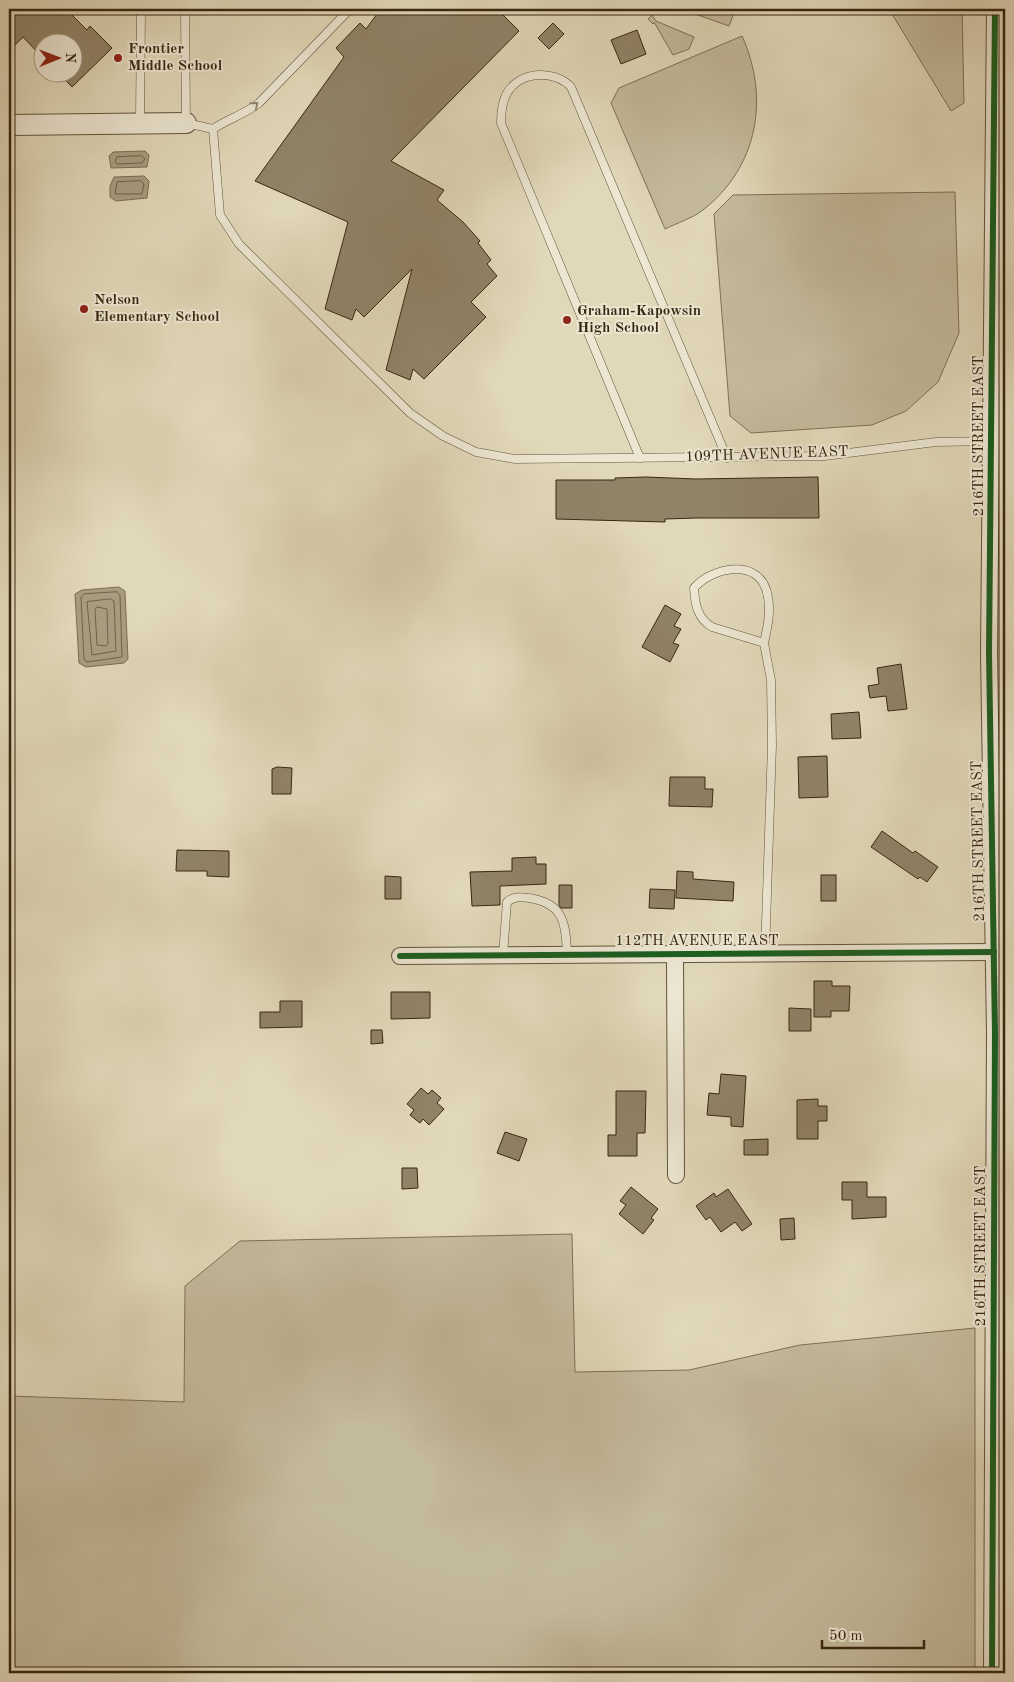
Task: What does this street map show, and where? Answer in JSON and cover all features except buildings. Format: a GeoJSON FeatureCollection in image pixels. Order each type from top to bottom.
{"type":"FeatureCollection","features":[{"type":"Feature","properties":{"kind":"street","name":"216TH STREET EAST"},"geometry":{"type":"LineString","coordinates":[[992,1673],[1000,955],[998,830],[999,239],[995,9]]}},
{"type":"Feature","properties":{"kind":"street"},"geometry":{"type":"LineString","coordinates":[[9,125],[186,123]]}},
{"type":"Feature","properties":{"kind":"street","name":"112TH AVENUE EAST"},"geometry":{"type":"LineString","coordinates":[[400,956],[567,954],[1000,955]]}},
{"type":"Feature","properties":{"kind":"street"},"geometry":{"type":"LineString","coordinates":[[675,955],[676,1175]]}},
{"type":"Feature","properties":{"kind":"lane"},"geometry":{"type":"LineString","coordinates":[[140,123],[141,9]]}},
{"type":"Feature","properties":{"kind":"lane"},"geometry":{"type":"LineString","coordinates":[[185,9],[186,123],[213,129],[225,121],[247,112],[259,103],[350,9]]}},
{"type":"Feature","properties":{"kind":"lane"},"geometry":{"type":"LineString","coordinates":[[640,458],[501,122],[502,106],[508,91],[526,77],[551,75],[564,79],[571,88],[727,458]]}},
{"type":"Feature","properties":{"kind":"lane","name":"109TH AVENUE EAST"},"geometry":{"type":"LineString","coordinates":[[213,129],[220,215],[239,244],[410,413],[443,436],[476,452],[515,459],[824,456],[936,442],[998,441]]}},
{"type":"Feature","properties":{"kind":"lane"},"geometry":{"type":"LineString","coordinates":[[764,643],[704,623],[695,605],[694,588],[701,579],[734,568],[753,573],[766,587],[770,606],[764,643],[771,680],[772,745],[765,954]]}},
{"type":"Feature","properties":{"kind":"lane"},"geometry":{"type":"LineString","coordinates":[[503,955],[507,902],[513,897],[544,900],[554,908],[566,931],[567,954]]}},
{"type":"Feature","properties":{"kind":"shaded area"},"geometry":{"type":"Polygon","coordinates":[[[681,9],[733,9],[735,10],[729,26],[681,9]]]}},
{"type":"Feature","properties":{"kind":"shaded area"},"geometry":{"type":"Polygon","coordinates":[[[889,9],[962,9],[964,103],[951,111],[889,9]]]}},
{"type":"Feature","properties":{"kind":"shaded area"},"geometry":{"type":"Polygon","coordinates":[[[652,15],[656,21],[694,37],[689,49],[673,55],[654,22],[653,24],[648,19],[652,15]]]}},
{"type":"Feature","properties":{"kind":"shaded area"},"geometry":{"type":"Polygon","coordinates":[[[742,36],[751,60],[755,83],[756,107],[754,130],[747,152],[736,173],[722,193],[699,213],[665,229],[611,103],[619,88],[742,36]]]}},
{"type":"Feature","properties":{"kind":"shaded area"},"geometry":{"type":"Polygon","coordinates":[[[955,192],[959,333],[938,382],[906,411],[872,425],[751,433],[730,416],[714,214],[733,195],[955,192]]]}},
{"type":"Feature","properties":{"kind":"shaded area"},"geometry":{"type":"Polygon","coordinates":[[[572,1234],[575,1372],[689,1370],[800,1345],[975,1328],[975,1673],[9,1673],[9,1396],[184,1402],[185,1286],[240,1241],[572,1234]]]}},
{"type":"Feature","properties":{"kind":"water"},"geometry":{"type":"Polygon","coordinates":[[[145,151],[149,155],[147,167],[111,168],[109,156],[113,152],[145,151]]]}},
{"type":"Feature","properties":{"kind":"water"},"geometry":{"type":"Polygon","coordinates":[[[144,176],[149,181],[147,198],[116,201],[110,197],[110,186],[114,177],[144,176]]]}},
{"type":"Feature","properties":{"kind":"water"},"geometry":{"type":"Polygon","coordinates":[[[119,587],[125,591],[128,659],[124,663],[86,667],[79,663],[75,594],[82,590],[119,587]]]}},
{"type":"Feature","properties":{"kind":"cycle path"},"geometry":{"type":"LineString","coordinates":[[992,1673],[995,1033],[989,653],[995,9]]}},
{"type":"Feature","properties":{"kind":"cycle path"},"geometry":{"type":"LineString","coordinates":[[400,956],[994,952]]}},
{"type":"Feature","properties":{"kind":"place","name":"Frontier Middle School"},"geometry":{"type":"Point","coordinates":[118,58]}},
{"type":"Feature","properties":{"kind":"place","name":"Nelson Elementary School"},"geometry":{"type":"Point","coordinates":[84,309]}},
{"type":"Feature","properties":{"kind":"place","name":"Graham-Kapowsin High School"},"geometry":{"type":"Point","coordinates":[567,320]}}]}
